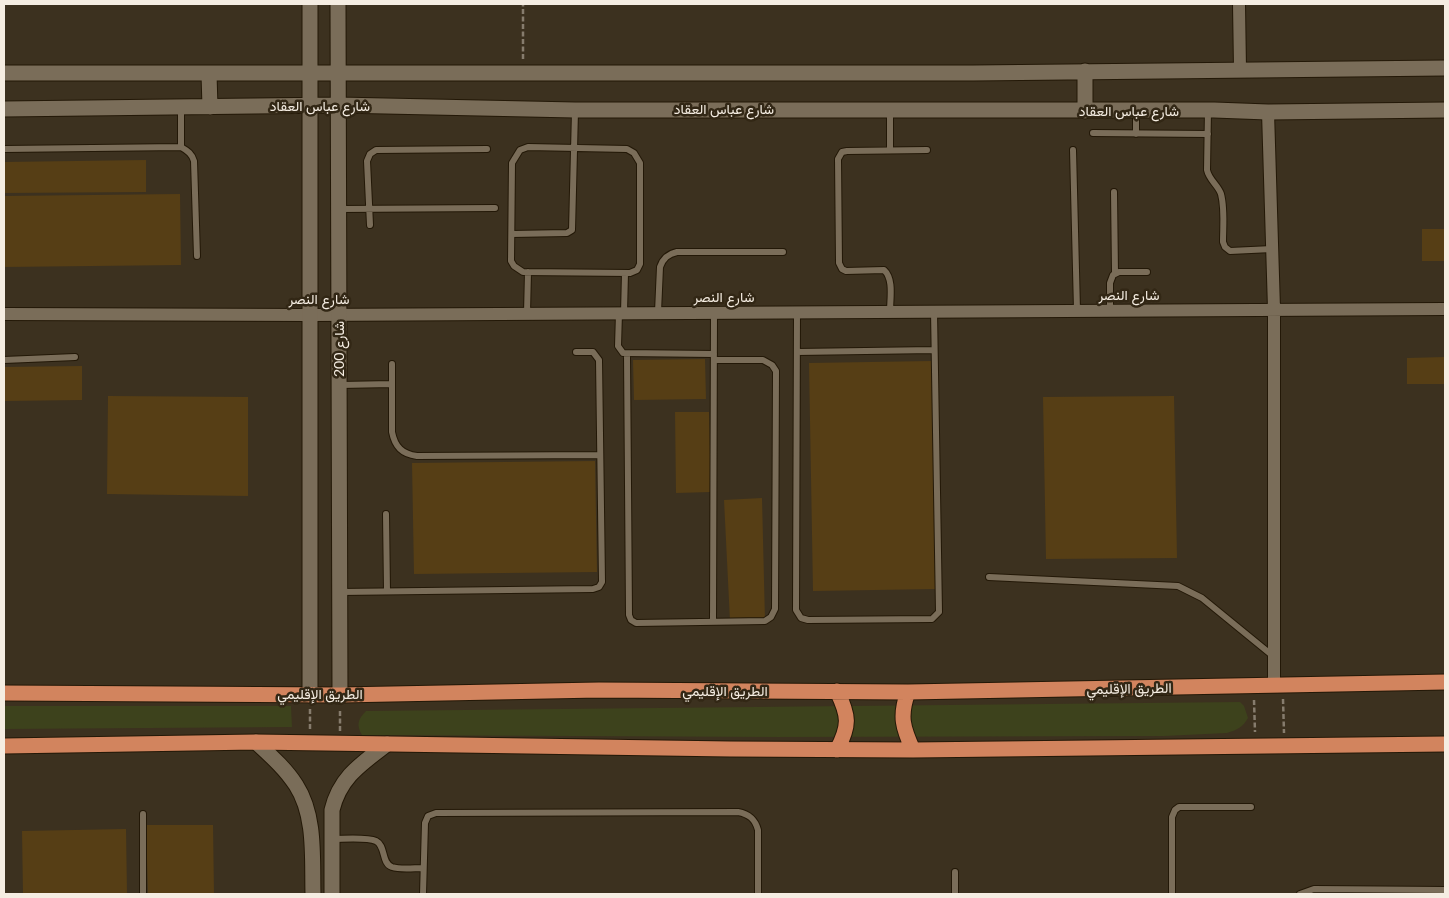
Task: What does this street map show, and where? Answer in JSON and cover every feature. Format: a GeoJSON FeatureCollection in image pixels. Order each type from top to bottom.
{"type":"FeatureCollection","features":[{"type":"Feature","properties":{"kind":"highway","name":"الطريق الإقليمي"},"geometry":{"type":"LineString","coordinates":[[4,693],[340,695],[599,690],[908,692],[1445,682]]}},
{"type":"Feature","properties":{"kind":"highway"},"geometry":{"type":"LineString","coordinates":[[837,691],[844,704],[848,719],[845,733],[837,750]]}},
{"type":"Feature","properties":{"kind":"highway"},"geometry":{"type":"LineString","coordinates":[[908,692],[903,705],[902,720],[913,750]]}},
{"type":"Feature","properties":{"kind":"highway"},"geometry":{"type":"LineString","coordinates":[[4,746],[256,742],[913,750],[1445,744]]}},
{"type":"Feature","properties":{"kind":"street","name":"شارع 200"},"geometry":{"type":"LineString","coordinates":[[310,4],[310,695]]}},
{"type":"Feature","properties":{"kind":"street","name":"شارع 200"},"geometry":{"type":"LineString","coordinates":[[338,4],[340,695]]}},
{"type":"Feature","properties":{"kind":"street"},"geometry":{"type":"LineString","coordinates":[[1238,4],[1240,69]]}},
{"type":"Feature","properties":{"kind":"street"},"geometry":{"type":"LineString","coordinates":[[4,73],[522,73],[1445,68]]}},
{"type":"Feature","properties":{"kind":"street"},"geometry":{"type":"LineString","coordinates":[[1084,71],[1085,111]]}},
{"type":"Feature","properties":{"kind":"street"},"geometry":{"type":"LineString","coordinates":[[209,74],[210,107]]}},
{"type":"Feature","properties":{"kind":"street","name":"شارع عباس العقاد"},"geometry":{"type":"LineString","coordinates":[[4,109],[338,105],[575,110],[1208,110],[1268,112],[1445,110]]}},
{"type":"Feature","properties":{"kind":"street"},"geometry":{"type":"LineString","coordinates":[[1268,112],[1274,309],[1274,656],[1278,685]]}},
{"type":"Feature","properties":{"kind":"street","name":"شارع النصر"},"geometry":{"type":"LineString","coordinates":[[4,314],[311,315],[1445,308]]}},
{"type":"Feature","properties":{"kind":"street"},"geometry":{"type":"LineString","coordinates":[[256,742],[290,777],[307,808],[311,847],[312,894]]}},
{"type":"Feature","properties":{"kind":"street"},"geometry":{"type":"LineString","coordinates":[[332,894],[332,810],[335,798],[349,774],[387,744]]}},
{"type":"Feature","properties":{"kind":"lane"},"geometry":{"type":"LineString","coordinates":[[181,107],[181,147]]}},
{"type":"Feature","properties":{"kind":"lane"},"geometry":{"type":"LineString","coordinates":[[512,234],[567,234],[572,230],[575,110]]}},
{"type":"Feature","properties":{"kind":"lane"},"geometry":{"type":"LineString","coordinates":[[890,110],[890,150]]}},
{"type":"Feature","properties":{"kind":"lane"},"geometry":{"type":"LineString","coordinates":[[1208,110],[1207,170],[1220,192],[1223,242],[1230,251],[1272,249]]}},
{"type":"Feature","properties":{"kind":"lane"},"geometry":{"type":"LineString","coordinates":[[1136,111],[1136,134]]}},
{"type":"Feature","properties":{"kind":"lane"},"geometry":{"type":"LineString","coordinates":[[1093,133],[1208,134]]}},
{"type":"Feature","properties":{"kind":"lane"},"geometry":{"type":"LineString","coordinates":[[4,149],[181,147],[189,152],[194,161],[197,256]]}},
{"type":"Feature","properties":{"kind":"lane"},"geometry":{"type":"LineString","coordinates":[[528,147],[575,148],[627,149],[634,153],[639,160],[640,264],[634,272],[528,272],[518,270],[511,260],[512,163],[517,153],[528,147]]}},
{"type":"Feature","properties":{"kind":"lane"},"geometry":{"type":"LineString","coordinates":[[370,225],[368,161],[372,152],[376,150],[487,149]]}},
{"type":"Feature","properties":{"kind":"lane"},"geometry":{"type":"LineString","coordinates":[[890,311],[889,278],[884,270],[846,271],[842,269],[839,263],[838,159],[842,152],[847,150],[927,150]]}},
{"type":"Feature","properties":{"kind":"lane"},"geometry":{"type":"LineString","coordinates":[[1073,150],[1077,310]]}},
{"type":"Feature","properties":{"kind":"lane"},"geometry":{"type":"LineString","coordinates":[[1110,310],[1111,278],[1115,273],[1114,192]]}},
{"type":"Feature","properties":{"kind":"lane"},"geometry":{"type":"LineString","coordinates":[[338,210],[495,208]]}},
{"type":"Feature","properties":{"kind":"lane"},"geometry":{"type":"LineString","coordinates":[[658,312],[660,267],[662,261],[671,254],[677,252],[783,252]]}},
{"type":"Feature","properties":{"kind":"lane"},"geometry":{"type":"LineString","coordinates":[[527,313],[528,272]]}},
{"type":"Feature","properties":{"kind":"lane"},"geometry":{"type":"LineString","coordinates":[[1115,273],[1148,272]]}},
{"type":"Feature","properties":{"kind":"lane"},"geometry":{"type":"LineString","coordinates":[[625,273],[618,346],[620,350],[627,354],[763,360],[772,365],[776,372],[775,609],[771,617],[765,621],[636,623],[629,618],[627,354]]}},
{"type":"Feature","properties":{"kind":"lane"},"geometry":{"type":"LineString","coordinates":[[797,312],[797,615],[804,620],[808,620],[929,619],[936,617],[940,610],[934,311]]}},
{"type":"Feature","properties":{"kind":"lane"},"geometry":{"type":"LineString","coordinates":[[713,621],[714,312]]}},
{"type":"Feature","properties":{"kind":"lane"},"geometry":{"type":"LineString","coordinates":[[797,352],[934,350]]}},
{"type":"Feature","properties":{"kind":"lane"},"geometry":{"type":"LineString","coordinates":[[340,592],[596,589],[602,582],[599,360],[592,352],[576,352]]}},
{"type":"Feature","properties":{"kind":"lane"},"geometry":{"type":"LineString","coordinates":[[4,360],[75,357]]}},
{"type":"Feature","properties":{"kind":"lane"},"geometry":{"type":"LineString","coordinates":[[392,364],[392,432],[394,442],[408,454],[417,456],[600,455]]}},
{"type":"Feature","properties":{"kind":"lane"},"geometry":{"type":"LineString","coordinates":[[339,385],[392,384]]}},
{"type":"Feature","properties":{"kind":"lane"},"geometry":{"type":"LineString","coordinates":[[386,514],[387,591]]}},
{"type":"Feature","properties":{"kind":"lane"},"geometry":{"type":"LineString","coordinates":[[988,576],[1178,586],[1202,598],[1274,656]]}},
{"type":"Feature","properties":{"kind":"lane"},"geometry":{"type":"LineString","coordinates":[[1172,894],[1172,818],[1176,810],[1179,808],[1251,807]]}},
{"type":"Feature","properties":{"kind":"lane"},"geometry":{"type":"LineString","coordinates":[[422,894],[425,823],[428,816],[436,813],[738,812],[750,816],[758,830],[758,894]]}},
{"type":"Feature","properties":{"kind":"lane"},"geometry":{"type":"LineString","coordinates":[[143,814],[143,894]]}},
{"type":"Feature","properties":{"kind":"lane"},"geometry":{"type":"LineString","coordinates":[[332,839],[374,840],[381,845],[389,865],[424,868]]}},
{"type":"Feature","properties":{"kind":"lane"},"geometry":{"type":"LineString","coordinates":[[955,894],[956,872]]}},
{"type":"Feature","properties":{"kind":"lane"},"geometry":{"type":"LineString","coordinates":[[1300,894],[1314,889],[1445,890]]}},
{"type":"Feature","properties":{"kind":"path"},"geometry":{"type":"LineString","coordinates":[[522,73],[523,4]]}},
{"type":"Feature","properties":{"kind":"path"},"geometry":{"type":"LineString","coordinates":[[1278,685],[1284,745]]}},
{"type":"Feature","properties":{"kind":"path"},"geometry":{"type":"LineString","coordinates":[[1253,686],[1255,746]]}},
{"type":"Feature","properties":{"kind":"path"},"geometry":{"type":"LineString","coordinates":[[310,695],[310,743]]}},
{"type":"Feature","properties":{"kind":"path"},"geometry":{"type":"LineString","coordinates":[[340,695],[340,743]]}},
{"type":"Feature","properties":{"kind":"green space"},"geometry":{"type":"Polygon","coordinates":[[[1240,702],[1244,706],[1248,718],[1242,726],[1234,731],[1164,736],[362,735],[359,728],[360,719],[366,711],[1240,702]]]}},
{"type":"Feature","properties":{"kind":"green space"},"geometry":{"type":"Polygon","coordinates":[[[4,706],[291,706],[292,727],[4,729],[4,706]]]}},
{"type":"Feature","properties":{"kind":"building"},"geometry":{"type":"Polygon","coordinates":[[[146,160],[146,192],[4,193],[4,162],[146,160]]]}},
{"type":"Feature","properties":{"kind":"building"},"geometry":{"type":"Polygon","coordinates":[[[180,194],[181,265],[4,267],[4,196],[180,194]]]}},
{"type":"Feature","properties":{"kind":"building"},"geometry":{"type":"Polygon","coordinates":[[[1422,229],[1445,229],[1445,261],[1422,261],[1422,229]]]}},
{"type":"Feature","properties":{"kind":"building"},"geometry":{"type":"Polygon","coordinates":[[[1445,357],[1445,384],[1407,384],[1407,358],[1445,357]]]}},
{"type":"Feature","properties":{"kind":"building"},"geometry":{"type":"Polygon","coordinates":[[[705,359],[706,399],[634,400],[633,360],[705,359]]]}},
{"type":"Feature","properties":{"kind":"building"},"geometry":{"type":"Polygon","coordinates":[[[932,361],[936,589],[813,591],[809,363],[932,361]]]}},
{"type":"Feature","properties":{"kind":"building"},"geometry":{"type":"Polygon","coordinates":[[[82,366],[82,400],[4,401],[4,367],[82,366]]]}},
{"type":"Feature","properties":{"kind":"building"},"geometry":{"type":"Polygon","coordinates":[[[108,396],[248,397],[248,496],[107,494],[108,396]]]}},
{"type":"Feature","properties":{"kind":"building"},"geometry":{"type":"Polygon","coordinates":[[[1174,396],[1177,558],[1046,559],[1043,397],[1174,396]]]}},
{"type":"Feature","properties":{"kind":"building"},"geometry":{"type":"Polygon","coordinates":[[[675,412],[709,412],[711,492],[676,493],[675,412]]]}},
{"type":"Feature","properties":{"kind":"building"},"geometry":{"type":"Polygon","coordinates":[[[595,461],[597,572],[414,574],[412,463],[595,461]]]}},
{"type":"Feature","properties":{"kind":"building"},"geometry":{"type":"Polygon","coordinates":[[[762,498],[765,621],[730,621],[724,500],[762,498]]]}},
{"type":"Feature","properties":{"kind":"building"},"geometry":{"type":"Polygon","coordinates":[[[146,825],[213,825],[214,894],[148,894],[146,825]]]}},
{"type":"Feature","properties":{"kind":"building"},"geometry":{"type":"Polygon","coordinates":[[[126,829],[127,894],[23,894],[22,831],[126,829]]]}}]}
